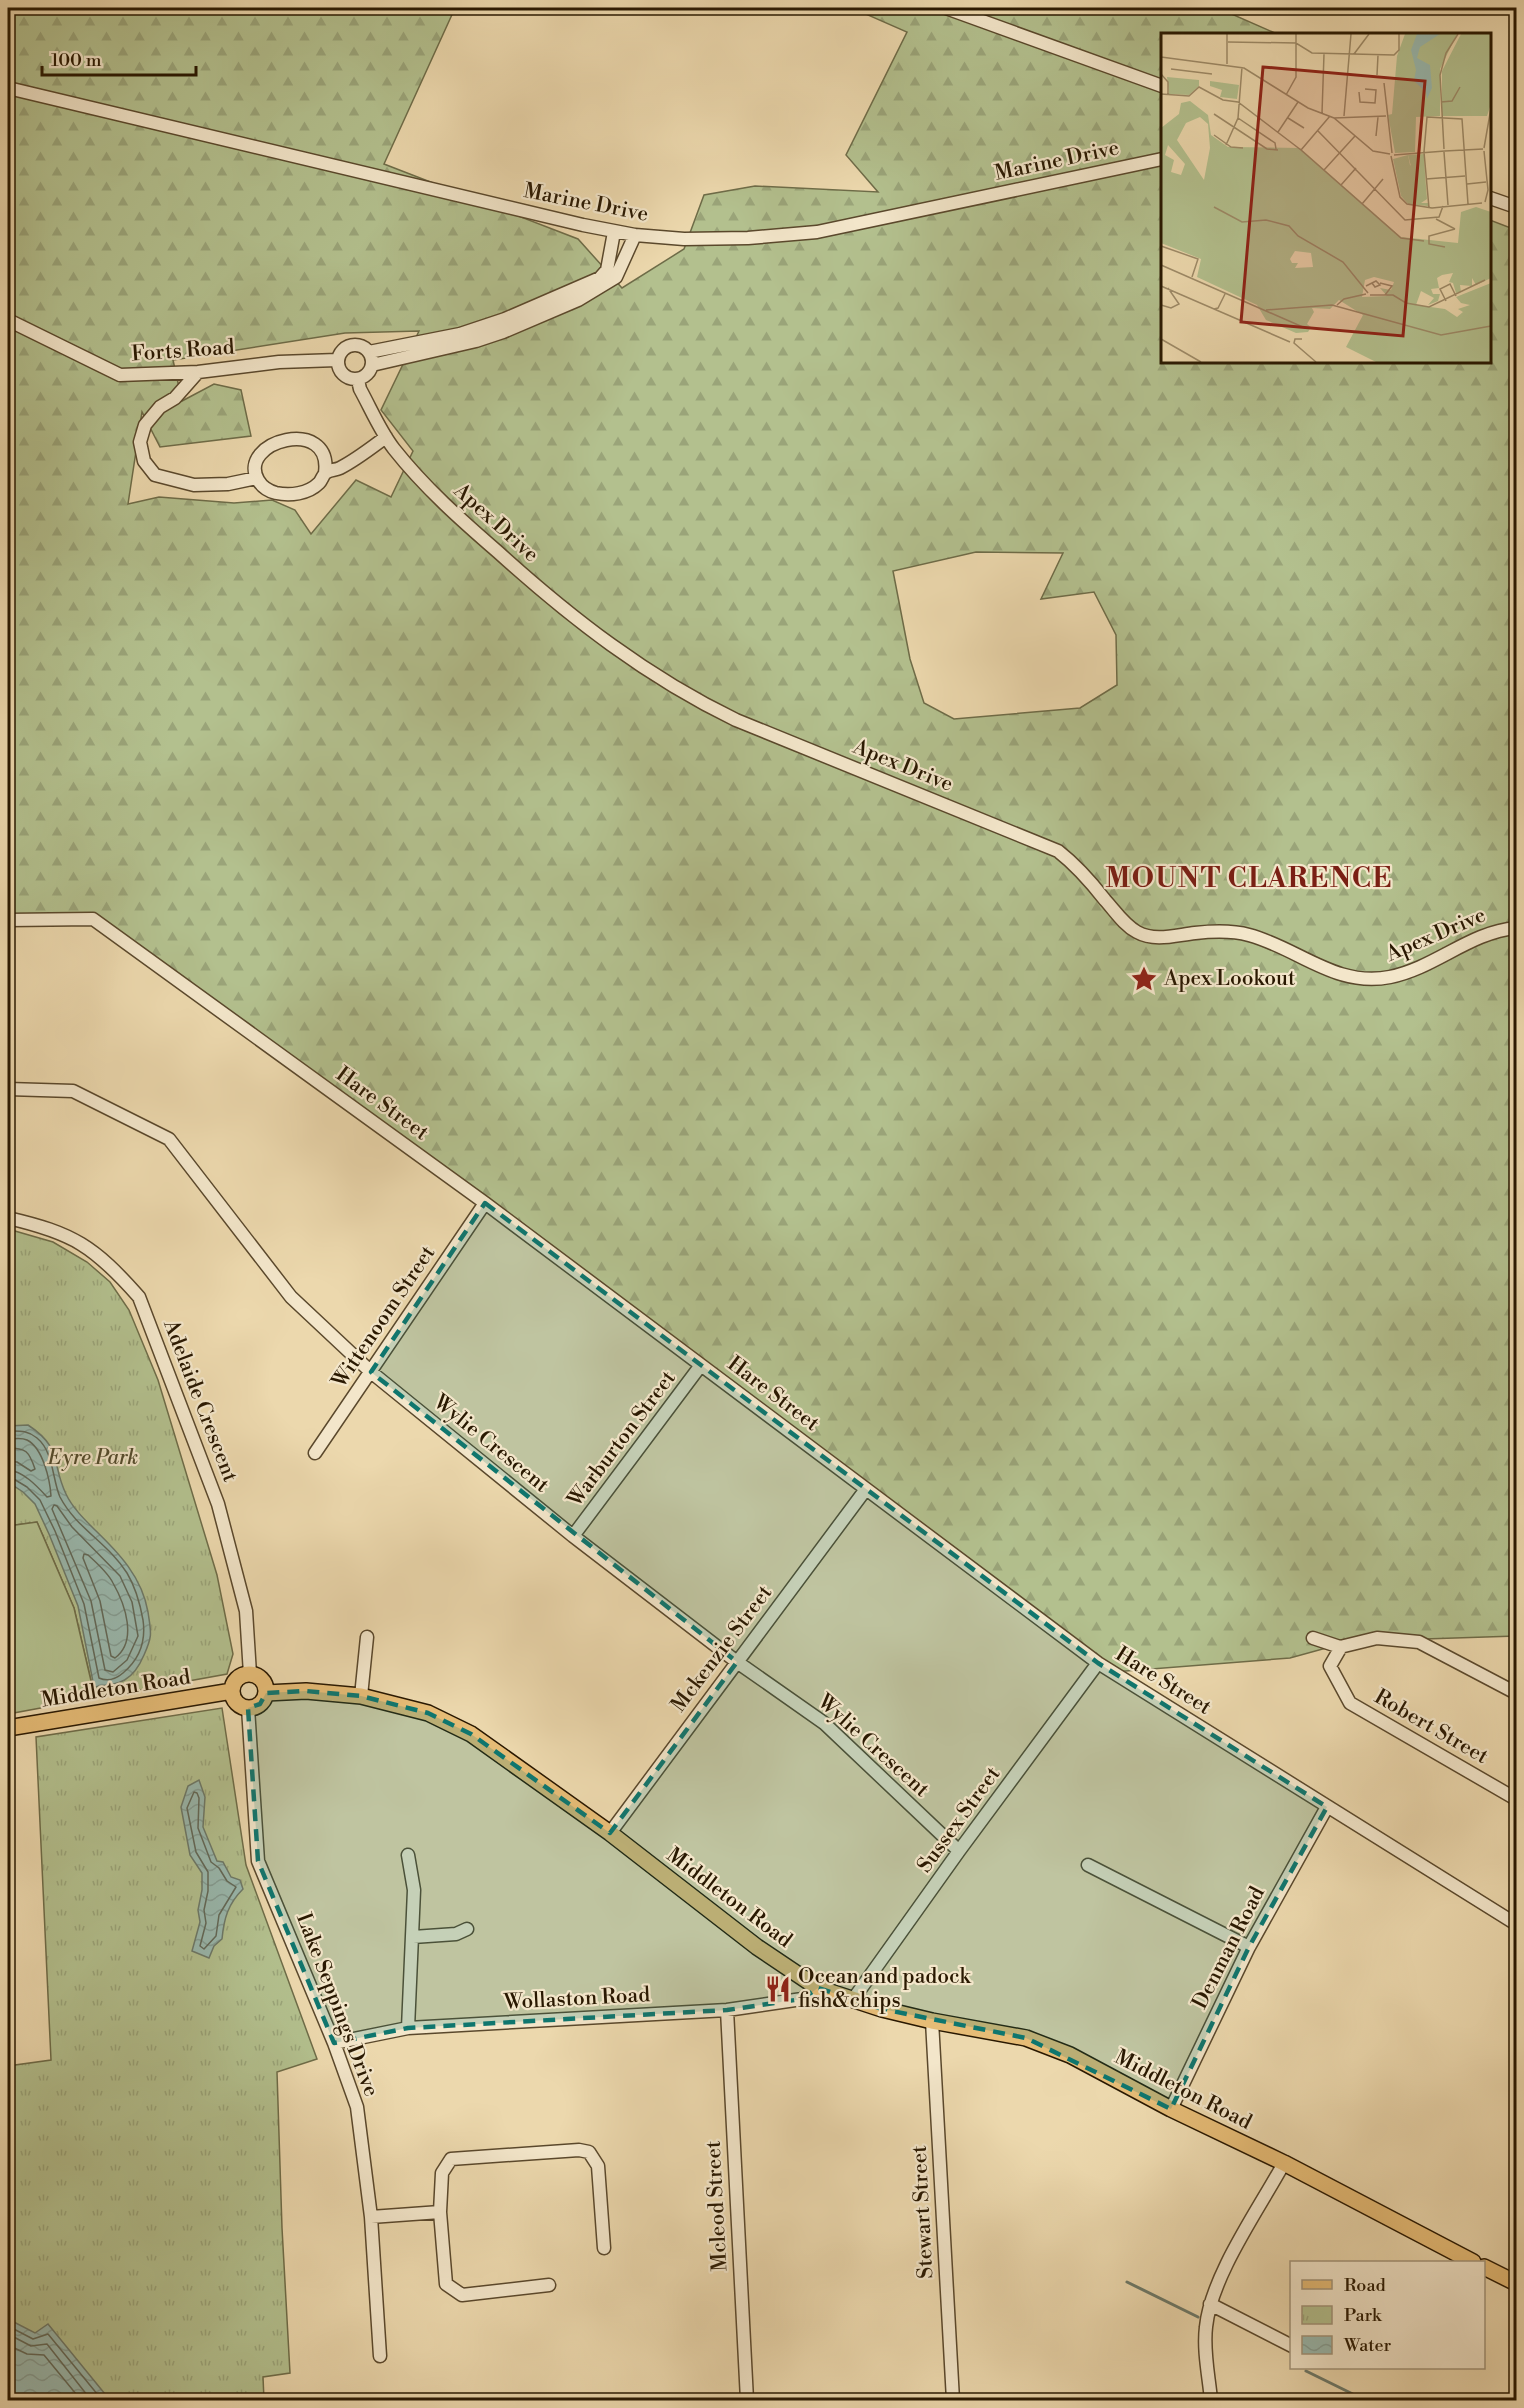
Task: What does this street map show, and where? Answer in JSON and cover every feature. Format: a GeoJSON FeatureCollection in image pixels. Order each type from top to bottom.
{"type":"FeatureCollection","features":[{"type":"Feature","properties":{"kind":"main road"},"geometry":{"type":"LineString","coordinates":[[250,1674],[262,1680],[266,1693],[260,1704],[248,1708],[236,1703],[232,1691],[238,1678],[250,1674]]}},
{"type":"Feature","properties":{"kind":"main road","name":"Middleton Road"},"geometry":{"type":"LineString","coordinates":[[8,1728],[232,1691]]}},
{"type":"Feature","properties":{"kind":"main road","name":"Middleton Road"},"geometry":{"type":"LineString","coordinates":[[266,1693],[306,1691],[361,1696],[428,1713],[471,1734],[609,1833],[756,1947],[818,1988],[852,2001],[932,2021],[1026,2038],[1070,2055],[1171,2109],[1284,2163],[1471,2261]]}},
{"type":"Feature","properties":{"kind":"main road"},"geometry":{"type":"LineString","coordinates":[[1485,2268],[1516,2283]]}},
{"type":"Feature","properties":{"kind":"street"},"geometry":{"type":"LineString","coordinates":[[946,8],[1161,86]]}},
{"type":"Feature","properties":{"kind":"street","name":"Marine Drive"},"geometry":{"type":"LineString","coordinates":[[8,88],[614,232],[684,239],[727,239],[817,232],[1161,159]]}},
{"type":"Feature","properties":{"kind":"street"},"geometry":{"type":"LineString","coordinates":[[1491,198],[1516,207]]}},
{"type":"Feature","properties":{"kind":"street"},"geometry":{"type":"LineString","coordinates":[[369,352],[427,342],[484,326],[600,278],[608,263],[614,232]]}},
{"type":"Feature","properties":{"kind":"street"},"geometry":{"type":"LineString","coordinates":[[372,365],[476,341],[578,300],[616,277],[635,235]]}},
{"type":"Feature","properties":{"kind":"street","name":"Forts Road"},"geometry":{"type":"LineString","coordinates":[[8,320],[120,375],[198,372],[279,362],[337,360]]}},
{"type":"Feature","properties":{"kind":"street"},"geometry":{"type":"LineString","coordinates":[[351,345],[364,348],[369,352],[372,365],[369,372],[358,380],[350,379],[342,375],[337,360],[344,348],[351,345]]}},
{"type":"Feature","properties":{"kind":"street"},"geometry":{"type":"LineString","coordinates":[[198,372],[176,398],[160,407],[145,425],[140,442],[144,461],[155,475],[194,484],[228,484],[257,478]]}},
{"type":"Feature","properties":{"kind":"street","name":"Apex Drive"},"geometry":{"type":"LineString","coordinates":[[358,380],[360,389],[386,437],[405,462],[450,510],[536,586],[616,650],[694,700],[736,720],[1058,851],[1083,873],[1134,931],[1147,937],[1217,931],[1250,935],[1334,973],[1350,978],[1370,979],[1390,977],[1411,971],[1492,932],[1516,928]]}},
{"type":"Feature","properties":{"kind":"street"},"geometry":{"type":"LineString","coordinates":[[325,473],[340,468],[386,437]]}},
{"type":"Feature","properties":{"kind":"street"},"geometry":{"type":"LineString","coordinates":[[290,439],[306,440],[318,447],[325,458],[325,473],[318,485],[291,495],[268,490],[257,478],[256,463],[261,452],[271,445],[290,439]]}},
{"type":"Feature","properties":{"kind":"street","name":"Hare Street"},"geometry":{"type":"LineString","coordinates":[[8,920],[93,919],[485,1203],[1098,1663],[1516,1924]]}},
{"type":"Feature","properties":{"kind":"street","name":"Wylie Crescent"},"geometry":{"type":"LineString","coordinates":[[8,1089],[73,1091],[169,1139],[291,1297],[371,1372],[573,1536],[737,1662],[824,1723],[959,1851]]}},
{"type":"Feature","properties":{"kind":"street","name":"Wittenoom Street"},"geometry":{"type":"LineString","coordinates":[[315,1453],[485,1203]]}},
{"type":"Feature","properties":{"kind":"street","name":"Adelaide Crescent"},"geometry":{"type":"LineString","coordinates":[[8,1218],[45,1227],[68,1236],[90,1249],[117,1271],[139,1297],[218,1504],[246,1611],[250,1674]]}},
{"type":"Feature","properties":{"kind":"street","name":"Warburton Street"},"geometry":{"type":"LineString","coordinates":[[573,1536],[701,1365]]}},
{"type":"Feature","properties":{"kind":"street","name":"Mckenzie Street"},"geometry":{"type":"LineString","coordinates":[[609,1833],[866,1489]]}},
{"type":"Feature","properties":{"kind":"street"},"geometry":{"type":"LineString","coordinates":[[361,1696],[368,1637]]}},
{"type":"Feature","properties":{"kind":"street"},"geometry":{"type":"LineString","coordinates":[[1312,1638],[1341,1647],[1377,1638],[1419,1642],[1516,1693]]}},
{"type":"Feature","properties":{"kind":"street","name":"Robert Street"},"geometry":{"type":"LineString","coordinates":[[1341,1647],[1330,1666],[1350,1703],[1516,1799]]}},
{"type":"Feature","properties":{"kind":"street","name":"Sussex Street"},"geometry":{"type":"LineString","coordinates":[[852,2001],[1098,1663]]}},
{"type":"Feature","properties":{"kind":"street","name":"Lake Seppings Drive"},"geometry":{"type":"LineString","coordinates":[[248,1708],[258,1861],[334,2043],[357,2107],[371,2217],[380,2356]]}},
{"type":"Feature","properties":{"kind":"street","name":"Denman Road"},"geometry":{"type":"LineString","coordinates":[[1171,2109],[1249,1947],[1327,1807]]}},
{"type":"Feature","properties":{"kind":"street"},"geometry":{"type":"LineString","coordinates":[[408,1855],[414,1890],[408,2028]]}},
{"type":"Feature","properties":{"kind":"street"},"geometry":{"type":"LineString","coordinates":[[1088,1865],[1249,1947]]}},
{"type":"Feature","properties":{"kind":"street"},"geometry":{"type":"LineString","coordinates":[[413,1937],[447,1935],[467,1929]]}},
{"type":"Feature","properties":{"kind":"street","name":"Wollaston Road"},"geometry":{"type":"LineString","coordinates":[[334,2043],[408,2028],[727,2010],[802,1999],[818,1988]]}},
{"type":"Feature","properties":{"kind":"street","name":"Mcleod Street"},"geometry":{"type":"LineString","coordinates":[[727,2010],[747,2400]]}},
{"type":"Feature","properties":{"kind":"street","name":"Stewart Street"},"geometry":{"type":"LineString","coordinates":[[932,2021],[953,2400]]}},
{"type":"Feature","properties":{"kind":"street"},"geometry":{"type":"LineString","coordinates":[[549,2285],[462,2295],[446,2284],[440,2212],[442,2173],[451,2159],[579,2150],[589,2152],[598,2166],[604,2247]]}},
{"type":"Feature","properties":{"kind":"street"},"geometry":{"type":"LineString","coordinates":[[1211,2400],[1205,2335],[1210,2304],[1221,2276],[1284,2163]]}},
{"type":"Feature","properties":{"kind":"street"},"geometry":{"type":"LineString","coordinates":[[371,2217],[440,2212]]}},
{"type":"Feature","properties":{"kind":"street"},"geometry":{"type":"LineString","coordinates":[[1210,2304],[1290,2345]]}},
{"type":"Feature","properties":{"kind":"highlighted area"},"geometry":{"type":"Polygon","coordinates":[[[485,1203],[1098,1663],[1327,1807],[1249,1947],[1171,2109],[1026,2038],[882,2009],[818,1988],[802,1999],[727,2010],[408,2028],[334,2043],[258,1861],[248,1708],[260,1704],[266,1693],[306,1691],[361,1696],[428,1713],[471,1734],[610,1833],[737,1662],[371,1372],[485,1203]]]}},
{"type":"Feature","properties":{"kind":"green space"},"geometry":{"type":"Polygon","coordinates":[[[8,8],[455,8],[384,164],[578,239],[622,288],[684,249],[704,195],[755,186],[878,192],[846,155],[907,32],[861,12],[863,8],[1218,8],[1275,33],[1161,33],[1161,363],[1491,363],[1491,220],[1516,230],[1516,1636],[1424,1639],[1377,1634],[1290,1658],[1113,1672],[98,923],[8,918],[8,8]],[[419,331],[345,333],[173,360],[182,401],[214,384],[241,390],[251,436],[160,447],[142,412],[128,504],[159,497],[234,503],[272,500],[295,510],[311,534],[356,480],[391,497],[413,451],[381,410],[419,331]],[[976,552],[893,571],[910,659],[924,703],[954,719],[1080,708],[1117,685],[1116,635],[1094,592],[1041,599],[1063,553],[976,552]]]}},
{"type":"Feature","properties":{"kind":"green space","name":"Eyre Park"},"geometry":{"type":"Polygon","coordinates":[[[8,1229],[53,1242],[87,1262],[110,1282],[129,1310],[158,1380],[217,1575],[233,1654],[227,1674],[95,1698],[74,1608],[37,1522],[8,1526],[8,1229]]]}},
{"type":"Feature","properties":{"kind":"green space"},"geometry":{"type":"Polygon","coordinates":[[[37,1522],[74,1608],[95,1698],[8,1714],[8,1526],[37,1522]]]}},
{"type":"Feature","properties":{"kind":"green space"},"geometry":{"type":"Polygon","coordinates":[[[222,1708],[246,1865],[317,2059],[277,2072],[290,2373],[263,2377],[264,2400],[8,2400],[8,2066],[51,2060],[36,1737],[222,1708]]]}},
{"type":"Feature","properties":{"kind":"water"},"geometry":{"type":"Polygon","coordinates":[[[28,1425],[47,1441],[54,1456],[61,1483],[72,1504],[128,1566],[145,1599],[150,1630],[149,1643],[135,1671],[118,1683],[94,1687],[78,1606],[49,1534],[35,1504],[8,1482],[8,1426],[28,1425]]]}},
{"type":"Feature","properties":{"kind":"water"},"geometry":{"type":"Polygon","coordinates":[[[199,1780],[205,1797],[203,1827],[217,1861],[223,1862],[231,1877],[240,1880],[243,1889],[230,1906],[222,1939],[214,1946],[209,1958],[192,1951],[200,1922],[198,1910],[202,1890],[202,1873],[190,1855],[181,1807],[188,1786],[199,1780]]]}},
{"type":"Feature","properties":{"kind":"water"},"geometry":{"type":"Polygon","coordinates":[[[8,2319],[35,2333],[48,2324],[105,2394],[104,2400],[8,2400],[8,2319]]]}},
{"type":"Feature","properties":{"kind":"waterway"},"geometry":{"type":"LineString","coordinates":[[1127,2282],[1198,2317]]}},
{"type":"Feature","properties":{"kind":"waterway"},"geometry":{"type":"LineString","coordinates":[[1306,2371],[1365,2400]]}},
{"type":"Feature","properties":{"kind":"place","name":"Apex Lookout"},"geometry":{"type":"Point","coordinates":[1144,979]}},
{"type":"Feature","properties":{"kind":"place","name":"Ocean and padock fish&chips"},"geometry":{"type":"Point","coordinates":[778,1989]}},
{"type":"Feature","properties":{"kind":"district","name":"MOUNT CLARENCE"},"geometry":{"type":"Point","coordinates":[1249,879]}}]}
